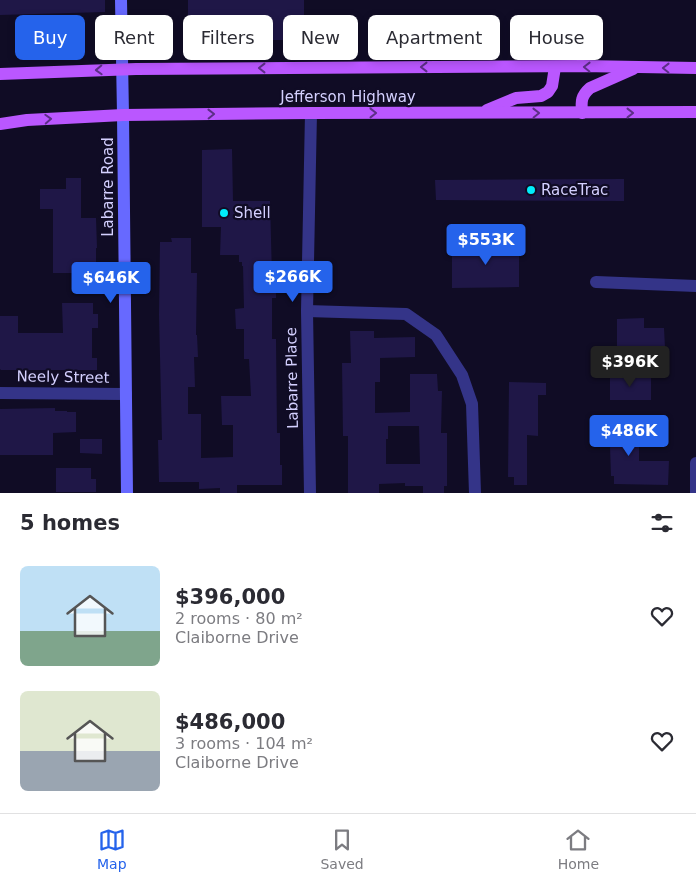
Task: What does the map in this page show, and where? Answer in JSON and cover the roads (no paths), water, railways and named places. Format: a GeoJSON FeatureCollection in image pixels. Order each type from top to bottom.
{"type":"FeatureCollection","features":[{"type":"Feature","properties":{"kind":"main road"},"geometry":{"type":"LineString","coordinates":[[480,113],[516,98],[541,96],[548,92],[552,86],[555,67]]}},
{"type":"Feature","properties":{"kind":"main road"},"geometry":{"type":"LineString","coordinates":[[582,113],[581,100],[584,93],[590,88],[635,67]]}},
{"type":"Feature","properties":{"kind":"main road","name":"Jefferson Highway"},"geometry":{"type":"LineString","coordinates":[[0,74],[122,70],[696,68]]}},
{"type":"Feature","properties":{"kind":"main road","name":"Jefferson Highway"},"geometry":{"type":"LineString","coordinates":[[0,124],[27,120],[123,115],[696,112]]}},
{"type":"Feature","properties":{"kind":"street","name":"Labarre Road"},"geometry":{"type":"LineString","coordinates":[[121,0],[127,493]]}},
{"type":"Feature","properties":{"kind":"street","name":"Labarre Place"},"geometry":{"type":"LineString","coordinates":[[310,493],[307,311],[311,113]]}},
{"type":"Feature","properties":{"kind":"street"},"geometry":{"type":"LineString","coordinates":[[596,282],[696,286]]}},
{"type":"Feature","properties":{"kind":"street"},"geometry":{"type":"LineString","coordinates":[[307,311],[406,314],[436,335],[462,375],[472,404],[475,493]]}},
{"type":"Feature","properties":{"kind":"street","name":"Neely Street"},"geometry":{"type":"LineString","coordinates":[[0,393],[126,394]]}},
{"type":"Feature","properties":{"kind":"street"},"geometry":{"type":"LineString","coordinates":[[696,463],[696,493]]}},
{"type":"Feature","properties":{"kind":"place","name":"RaceTrac"},"geometry":{"type":"Point","coordinates":[531,190]}},
{"type":"Feature","properties":{"kind":"place","name":"Shell"},"geometry":{"type":"Point","coordinates":[224,213]}}]}
